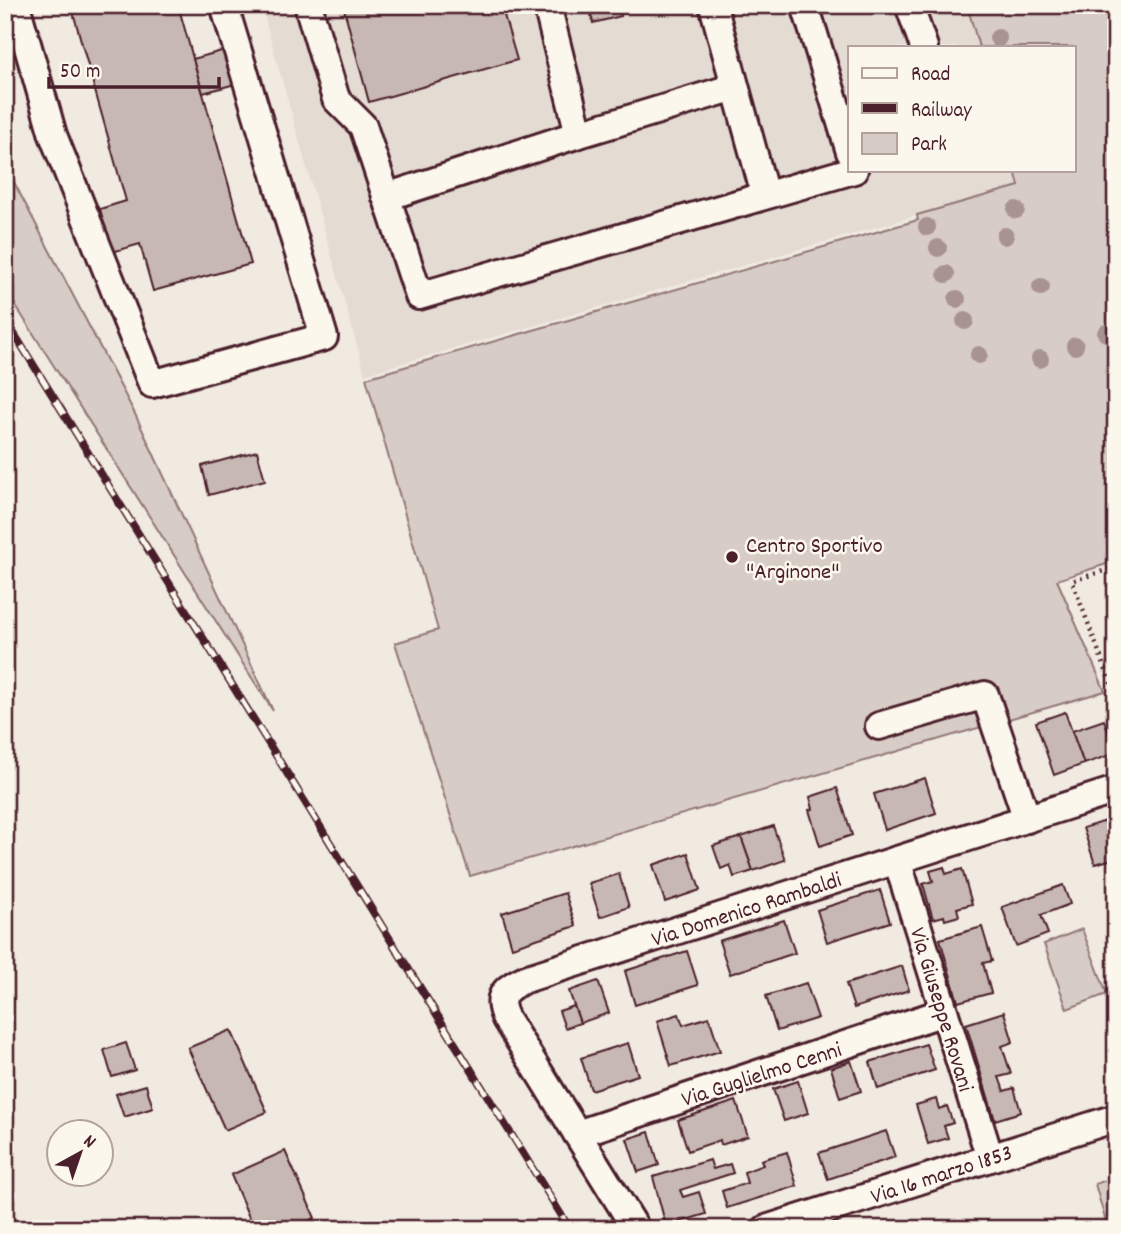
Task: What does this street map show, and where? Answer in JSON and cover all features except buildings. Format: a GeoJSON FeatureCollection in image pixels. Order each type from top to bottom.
{"type":"FeatureCollection","features":[{"type":"Feature","properties":{"kind":"street"},"geometry":{"type":"LineString","coordinates":[[16,5],[52,135],[152,384],[324,337],[224,5]]}},
{"type":"Feature","properties":{"kind":"street"},"geometry":{"type":"LineString","coordinates":[[308,5],[336,99],[363,126],[419,296],[848,172]]}},
{"type":"Feature","properties":{"kind":"street"},"geometry":{"type":"LineString","coordinates":[[547,5],[579,134]]}},
{"type":"Feature","properties":{"kind":"street"},"geometry":{"type":"LineString","coordinates":[[713,5],[765,195]]}},
{"type":"Feature","properties":{"kind":"street"},"geometry":{"type":"LineString","coordinates":[[805,5],[848,145]]}},
{"type":"Feature","properties":{"kind":"street"},"geometry":{"type":"LineString","coordinates":[[909,5],[924,46]]}},
{"type":"Feature","properties":{"kind":"street"},"geometry":{"type":"LineString","coordinates":[[386,197],[735,87]]}},
{"type":"Feature","properties":{"kind":"street"},"geometry":{"type":"LineString","coordinates":[[879,726],[985,695],[1027,819]]}},
{"type":"Feature","properties":{"kind":"street","name":"Via Domenico Rambaldi"},"geometry":{"type":"LineString","coordinates":[[578,1134],[500,1006],[510,987],[525,979],[1116,790]]}},
{"type":"Feature","properties":{"kind":"street","name":"Via Giuseppe Rovani"},"geometry":{"type":"LineString","coordinates":[[897,860],[990,1158]]}},
{"type":"Feature","properties":{"kind":"street","name":"Via Guglielmo Cenni"},"geometry":{"type":"LineString","coordinates":[[578,1134],[944,1012]]}},
{"type":"Feature","properties":{"kind":"street","name":"Via 16 marzo 1853"},"geometry":{"type":"LineString","coordinates":[[766,1229],[1116,1118]]}},
{"type":"Feature","properties":{"kind":"street"},"geometry":{"type":"LineString","coordinates":[[578,1134],[636,1229]]}},
{"type":"Feature","properties":{"kind":"path"},"geometry":{"type":"LineString","coordinates":[[1116,567],[1072,581],[1116,697]]}},
{"type":"Feature","properties":{"kind":"shaded area"},"geometry":{"type":"Polygon","coordinates":[[[261,5],[967,5],[979,46],[848,46],[848,172],[1016,172],[1020,186],[365,374],[261,5]]]}},
{"type":"Feature","properties":{"kind":"green space","name":"Centro Sportivo \"Arginone\""},"geometry":{"type":"Polygon","coordinates":[[[967,5],[1116,5],[1116,561],[1057,580],[1105,691],[470,876],[395,643],[438,630],[366,378],[918,220],[917,215],[1019,186],[1016,172],[1076,172],[1076,46],[979,46],[967,5]]]}},
{"type":"Feature","properties":{"kind":"green space"},"geometry":{"type":"Polygon","coordinates":[[[5,165],[135,414],[273,711],[5,289],[5,165]]]}},
{"type":"Feature","properties":{"kind":"green space"},"geometry":{"type":"Polygon","coordinates":[[[1082,929],[1107,994],[1067,1009],[1044,944],[1082,929]]]}},
{"type":"Feature","properties":{"kind":"green space"},"geometry":{"type":"Polygon","coordinates":[[[1116,1177],[1116,1229],[1108,1229],[1095,1184],[1116,1177]]]}},
{"type":"Feature","properties":{"kind":"railway"},"geometry":{"type":"LineString","coordinates":[[5,319],[570,1229]]}},
{"type":"Feature","properties":{"kind":"place","name":"Centro Sportivo \"Arginone\""},"geometry":{"type":"Point","coordinates":[732,557]}}]}
